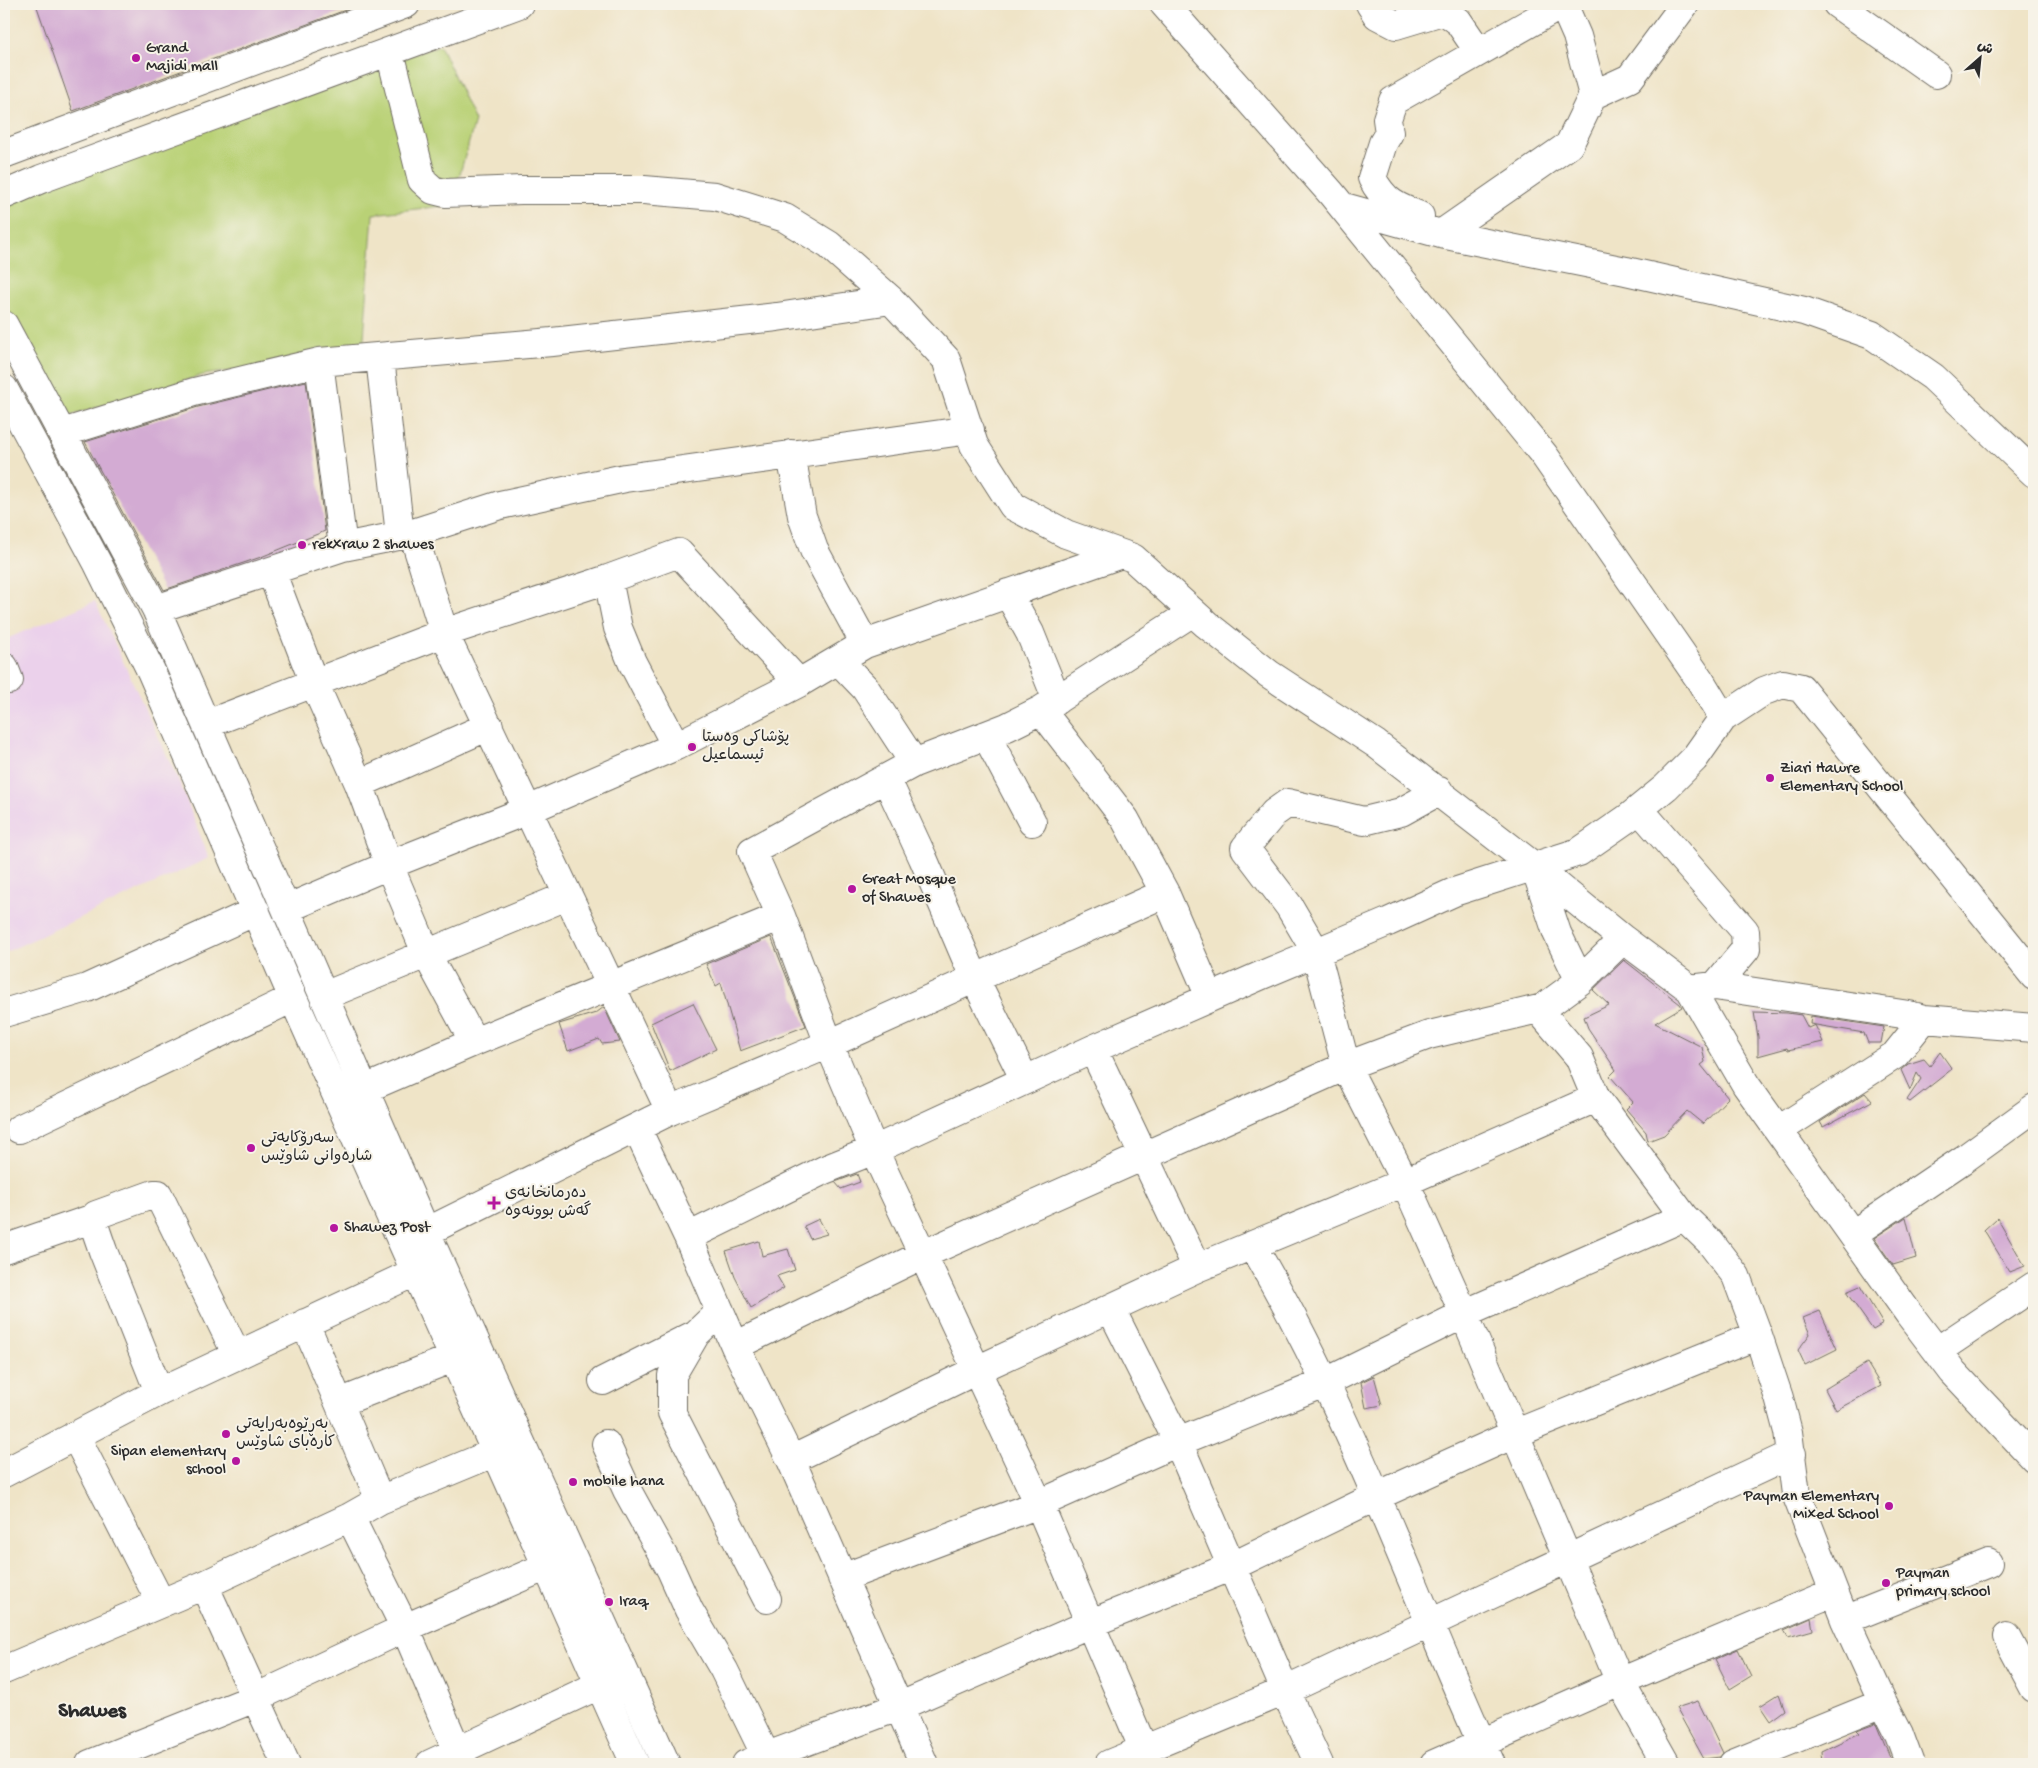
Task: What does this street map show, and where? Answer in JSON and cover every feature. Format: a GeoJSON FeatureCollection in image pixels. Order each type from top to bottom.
{"type":"FeatureCollection","features":[{"type":"Feature","properties":{"kind":"street"},"geometry":{"type":"LineString","coordinates":[[4,154],[406,4]]}},
{"type":"Feature","properties":{"kind":"street"},"geometry":{"type":"LineString","coordinates":[[4,195],[41,179],[519,4]]}},
{"type":"Feature","properties":{"kind":"street"},"geometry":{"type":"LineString","coordinates":[[1164,4],[1344,207],[1544,454],[1700,680],[1723,718]]}},
{"type":"Feature","properties":{"kind":"street"},"geometry":{"type":"LineString","coordinates":[[1370,4],[1377,15],[1396,25],[1438,12],[1446,12],[1458,21],[1479,52]]}},
{"type":"Feature","properties":{"kind":"street"},"geometry":{"type":"LineString","coordinates":[[1445,231],[1393,206],[1372,178],[1383,143],[1389,133],[1387,119],[1393,101],[1563,4],[1577,36],[1593,95]]}},
{"type":"Feature","properties":{"kind":"street"},"geometry":{"type":"LineString","coordinates":[[1445,231],[1569,145],[1593,95],[1630,78],[1685,4]]}},
{"type":"Feature","properties":{"kind":"street"},"geometry":{"type":"LineString","coordinates":[[1837,4],[1936,74]]}},
{"type":"Feature","properties":{"kind":"street"},"geometry":{"type":"LineString","coordinates":[[390,52],[422,180],[433,190],[446,193],[522,190],[644,190],[715,196],[785,218],[829,245],[891,300],[946,359],[974,445],[1013,506],[1066,534],[1133,558],[1193,612],[1269,674],[1376,744],[1439,791],[1623,939],[1702,988],[1909,1015],[1924,1019],[2034,1028]]}},
{"type":"Feature","properties":{"kind":"street"},"geometry":{"type":"LineString","coordinates":[[1344,207],[1804,312],[1872,335],[1933,378],[2034,473]]}},
{"type":"Feature","properties":{"kind":"street"},"geometry":{"type":"LineString","coordinates":[[62,433],[194,392],[319,362],[552,342],[777,317],[891,300]]}},
{"type":"Feature","properties":{"kind":"street"},"geometry":{"type":"LineString","coordinates":[[4,325],[156,609],[365,1090],[414,1238]]}},
{"type":"Feature","properties":{"kind":"street"},"geometry":{"type":"LineString","coordinates":[[380,358],[407,534],[444,633],[670,1112]]}},
{"type":"Feature","properties":{"kind":"street"},"geometry":{"type":"LineString","coordinates":[[319,362],[343,547]]}},
{"type":"Feature","properties":{"kind":"street"},"geometry":{"type":"LineString","coordinates":[[4,389],[70,511],[151,671],[293,998],[414,1238],[666,1764]]}},
{"type":"Feature","properties":{"kind":"street"},"geometry":{"type":"LineString","coordinates":[[156,609],[343,547],[407,534],[500,505],[625,478],[970,430]]}},
{"type":"Feature","properties":{"kind":"street"},"geometry":{"type":"LineString","coordinates":[[791,454],[802,516],[814,550],[865,644]]}},
{"type":"Feature","properties":{"kind":"street"},"geometry":{"type":"LineString","coordinates":[[70,511],[97,498]]}},
{"type":"Feature","properties":{"kind":"street"},"geometry":{"type":"LineString","coordinates":[[207,724],[444,633],[608,579],[679,553],[799,683]]}},
{"type":"Feature","properties":{"kind":"street"},"geometry":{"type":"LineString","coordinates":[[286,909],[389,865],[528,810],[676,746],[799,683],[865,644],[1121,554]]}},
{"type":"Feature","properties":{"kind":"street"},"geometry":{"type":"LineString","coordinates":[[271,571],[314,683],[360,784],[389,865],[426,955],[474,1042]]}},
{"type":"Feature","properties":{"kind":"street"},"geometry":{"type":"LineString","coordinates":[[608,579],[618,628],[632,662],[676,746]]}},
{"type":"Feature","properties":{"kind":"street"},"geometry":{"type":"LineString","coordinates":[[1008,593],[1030,633],[1049,705],[1125,819],[1165,893],[1210,997]]}},
{"type":"Feature","properties":{"kind":"street"},"geometry":{"type":"LineString","coordinates":[[1146,1757],[1039,1504],[874,1150],[829,1044],[781,916],[752,851],[914,763],[1007,727],[1049,705],[1193,612]]}},
{"type":"Feature","properties":{"kind":"street"},"geometry":{"type":"LineString","coordinates":[[839,661],[865,688],[914,763]]}},
{"type":"Feature","properties":{"kind":"street"},"geometry":{"type":"LineString","coordinates":[[688,1236],[824,1170],[874,1150],[1210,997],[1454,892],[1579,852],[1666,787],[1694,759],[1723,718],[1764,690],[1783,684],[1801,688],[2034,976]]}},
{"type":"Feature","properties":{"kind":"street"},"geometry":{"type":"LineString","coordinates":[[360,784],[489,726]]}},
{"type":"Feature","properties":{"kind":"street"},"geometry":{"type":"LineString","coordinates":[[986,735],[1032,822]]}},
{"type":"Feature","properties":{"kind":"street"},"geometry":{"type":"LineString","coordinates":[[886,778],[974,977],[1025,1080]]}},
{"type":"Feature","properties":{"kind":"street"},"geometry":{"type":"LineString","coordinates":[[1439,791],[1401,812],[1364,821],[1288,803],[1274,813],[1244,848],[1289,906],[1316,952],[1346,1066],[1405,1182],[1464,1314],[1620,1682],[1666,1764]]}},
{"type":"Feature","properties":{"kind":"street"},"geometry":{"type":"LineString","coordinates":[[1639,809],[1744,931],[1746,949],[1702,988]]}},
{"type":"Feature","properties":{"kind":"street"},"geometry":{"type":"LineString","coordinates":[[1535,867],[1557,933],[1580,981]]}},
{"type":"Feature","properties":{"kind":"street"},"geometry":{"type":"LineString","coordinates":[[414,1238],[670,1112],[829,1044],[974,977],[1165,893]]}},
{"type":"Feature","properties":{"kind":"street"},"geometry":{"type":"LineString","coordinates":[[324,996],[567,896]]}},
{"type":"Feature","properties":{"kind":"street"},"geometry":{"type":"LineString","coordinates":[[4,1013],[87,988],[256,911]]}},
{"type":"Feature","properties":{"kind":"street"},"geometry":{"type":"LineString","coordinates":[[365,1090],[474,1042],[781,916]]}},
{"type":"Feature","properties":{"kind":"street"},"geometry":{"type":"LineString","coordinates":[[735,1346],[924,1254],[1346,1066],[1429,1035],[1543,1008],[1580,981],[1623,939]]}},
{"type":"Feature","properties":{"kind":"street"},"geometry":{"type":"LineString","coordinates":[[1702,988],[1746,1085],[1908,1314],[1954,1372],[2029,1444]]}},
{"type":"Feature","properties":{"kind":"street"},"geometry":{"type":"LineString","coordinates":[[19,1129],[293,998]]}},
{"type":"Feature","properties":{"kind":"street"},"geometry":{"type":"LineString","coordinates":[[1543,1008],[1544,1016],[1579,1058],[1596,1098],[1684,1216],[1710,1242],[1736,1276],[1779,1398],[1792,1454],[1796,1494],[1845,1620],[1882,1703],[1899,1734],[1910,1764]]}},
{"type":"Feature","properties":{"kind":"street"},"geometry":{"type":"LineString","coordinates":[[1779,1130],[1895,1056],[1924,1019]]}},
{"type":"Feature","properties":{"kind":"street"},"geometry":{"type":"LineString","coordinates":[[1093,1049],[1197,1268]]}},
{"type":"Feature","properties":{"kind":"street"},"geometry":{"type":"LineString","coordinates":[[791,1460],[977,1370],[1197,1268],[1405,1182],[1596,1098]]}},
{"type":"Feature","properties":{"kind":"street"},"geometry":{"type":"LineString","coordinates":[[1853,1234],[1964,1159],[2034,1108]]}},
{"type":"Feature","properties":{"kind":"street"},"geometry":{"type":"LineString","coordinates":[[637,1129],[688,1236],[735,1346],[791,1460],[924,1764]]}},
{"type":"Feature","properties":{"kind":"street"},"geometry":{"type":"LineString","coordinates":[[4,1249],[158,1194],[237,1355]]}},
{"type":"Feature","properties":{"kind":"street"},"geometry":{"type":"LineString","coordinates":[[842,1578],[1039,1504],[1178,1442],[1324,1383],[1464,1314],[1684,1216]]}},
{"type":"Feature","properties":{"kind":"street"},"geometry":{"type":"LineString","coordinates":[[94,1218],[93,1222],[103,1251],[159,1392]]}},
{"type":"Feature","properties":{"kind":"street"},"geometry":{"type":"LineString","coordinates":[[1252,1245],[1276,1285],[1377,1496],[1486,1753]]}},
{"type":"Feature","properties":{"kind":"street"},"geometry":{"type":"LineString","coordinates":[[4,1473],[159,1392],[427,1267]]}},
{"type":"Feature","properties":{"kind":"street"},"geometry":{"type":"LineString","coordinates":[[427,1267],[453,1358],[635,1764]]}},
{"type":"Feature","properties":{"kind":"street"},"geometry":{"type":"LineString","coordinates":[[1937,1351],[2034,1286]]}},
{"type":"Feature","properties":{"kind":"street"},"geometry":{"type":"LineString","coordinates":[[1111,1308],[1178,1442],[1233,1566],[1285,1691],[1319,1764]]}},
{"type":"Feature","properties":{"kind":"street"},"geometry":{"type":"LineString","coordinates":[[603,1380],[696,1334],[720,1312]]}},
{"type":"Feature","properties":{"kind":"street"},"geometry":{"type":"LineString","coordinates":[[304,1323],[380,1500]]}},
{"type":"Feature","properties":{"kind":"street"},"geometry":{"type":"LineString","coordinates":[[696,1334],[672,1375],[672,1413],[767,1599]]}},
{"type":"Feature","properties":{"kind":"street"},"geometry":{"type":"LineString","coordinates":[[606,1444],[627,1490],[724,1670],[756,1760],[898,1707],[1089,1624],[1233,1566],[1377,1496],[1514,1434],[1758,1335]]}},
{"type":"Feature","properties":{"kind":"street"},"geometry":{"type":"LineString","coordinates":[[339,1404],[453,1358]]}},
{"type":"Feature","properties":{"kind":"street"},"geometry":{"type":"LineString","coordinates":[[75,1435],[161,1603]]}},
{"type":"Feature","properties":{"kind":"street"},"geometry":{"type":"LineString","coordinates":[[4,1670],[204,1585],[350,1517],[380,1500],[496,1452]]}},
{"type":"Feature","properties":{"kind":"street"},"geometry":{"type":"LineString","coordinates":[[1109,1764],[1146,1757],[1792,1454]]}},
{"type":"Feature","properties":{"kind":"street"},"geometry":{"type":"LineString","coordinates":[[350,1517],[404,1628],[461,1758]]}},
{"type":"Feature","properties":{"kind":"street"},"geometry":{"type":"LineString","coordinates":[[1845,1620],[1988,1563]]}},
{"type":"Feature","properties":{"kind":"street"},"geometry":{"type":"LineString","coordinates":[[104,1761],[255,1698],[404,1628],[546,1566]]}},
{"type":"Feature","properties":{"kind":"street"},"geometry":{"type":"LineString","coordinates":[[204,1585],[286,1764]]}},
{"type":"Feature","properties":{"kind":"street"},"geometry":{"type":"LineString","coordinates":[[1434,1764],[1486,1753],[1620,1682],[1834,1592]]}},
{"type":"Feature","properties":{"kind":"street"},"geometry":{"type":"LineString","coordinates":[[2007,1637],[2034,1688]]}},
{"type":"Feature","properties":{"kind":"street"},"geometry":{"type":"LineString","coordinates":[[430,1764],[461,1758],[598,1684]]}},
{"type":"Feature","properties":{"kind":"street"},"geometry":{"type":"LineString","coordinates":[[1733,1764],[1882,1703]]}},
{"type":"Feature","properties":{"kind":"shaded area"},"geometry":{"type":"Polygon","coordinates":[[[95,601],[182,788],[209,858],[4,953],[4,640],[95,601]]]}},
{"type":"Feature","properties":{"kind":"green space"},"geometry":{"type":"Polygon","coordinates":[[[440,45],[475,121],[451,205],[373,214],[363,352],[203,375],[55,420],[4,325],[4,200],[440,45]]]}},
{"type":"Feature","properties":{"kind":"building","name":"Grand Majidi mall"},"geometry":{"type":"Polygon","coordinates":[[[36,4],[359,4],[359,5],[73,111],[36,4]]]}},
{"type":"Feature","properties":{"kind":"building"},"geometry":{"type":"Polygon","coordinates":[[[306,381],[325,531],[261,557],[164,590],[85,442],[198,407],[306,381]]]}},
{"type":"Feature","properties":{"kind":"building"},"geometry":{"type":"Polygon","coordinates":[[[771,937],[806,1026],[740,1051],[721,983],[716,986],[706,964],[771,937]]]}},
{"type":"Feature","properties":{"kind":"building"},"geometry":{"type":"Polygon","coordinates":[[[1624,960],[1680,1004],[1682,1007],[1655,1023],[1702,1047],[1705,1062],[1701,1065],[1728,1098],[1703,1124],[1687,1111],[1664,1135],[1648,1141],[1646,1132],[1626,1109],[1633,1102],[1610,1076],[1616,1070],[1588,1028],[1584,1017],[1609,1005],[1593,990],[1624,960]]]}},
{"type":"Feature","properties":{"kind":"building"},"geometry":{"type":"Polygon","coordinates":[[[693,1003],[716,1049],[670,1071],[651,1023],[693,1003]]]}},
{"type":"Feature","properties":{"kind":"building"},"geometry":{"type":"Polygon","coordinates":[[[604,1007],[620,1042],[602,1044],[599,1039],[568,1051],[559,1024],[596,1013],[604,1007]]]}},
{"type":"Feature","properties":{"kind":"building"},"geometry":{"type":"Polygon","coordinates":[[[1754,1012],[1801,1015],[1808,1028],[1815,1025],[1823,1042],[1788,1050],[1787,1048],[1758,1056],[1758,1037],[1754,1012]]]}},
{"type":"Feature","properties":{"kind":"building"},"geometry":{"type":"Polygon","coordinates":[[[1811,1016],[1884,1027],[1881,1043],[1868,1043],[1864,1033],[1810,1024],[1811,1016]]]}},
{"type":"Feature","properties":{"kind":"building"},"geometry":{"type":"Polygon","coordinates":[[[1940,1052],[1952,1069],[1910,1102],[1907,1100],[1921,1079],[1917,1073],[1910,1090],[1901,1070],[1908,1064],[1924,1059],[1930,1066],[1940,1052]]]}},
{"type":"Feature","properties":{"kind":"building"},"geometry":{"type":"Polygon","coordinates":[[[1865,1093],[1872,1101],[1823,1127],[1820,1122],[1865,1093]]]}},
{"type":"Feature","properties":{"kind":"building"},"geometry":{"type":"Polygon","coordinates":[[[857,1174],[860,1182],[841,1189],[835,1182],[857,1174]]]}},
{"type":"Feature","properties":{"kind":"building"},"geometry":{"type":"Polygon","coordinates":[[[1906,1217],[1916,1258],[1893,1265],[1874,1238],[1906,1217]]]}},
{"type":"Feature","properties":{"kind":"building"},"geometry":{"type":"Polygon","coordinates":[[[1997,1218],[2025,1266],[2010,1272],[1984,1230],[1997,1218]]]}},
{"type":"Feature","properties":{"kind":"building"},"geometry":{"type":"Polygon","coordinates":[[[819,1219],[827,1234],[810,1239],[804,1226],[819,1219]]]}},
{"type":"Feature","properties":{"kind":"building"},"geometry":{"type":"Polygon","coordinates":[[[759,1241],[762,1256],[788,1249],[795,1270],[777,1276],[784,1288],[751,1308],[735,1277],[726,1251],[759,1241]]]}},
{"type":"Feature","properties":{"kind":"building"},"geometry":{"type":"Polygon","coordinates":[[[1860,1286],[1883,1324],[1873,1330],[1846,1292],[1860,1286]]]}},
{"type":"Feature","properties":{"kind":"building"},"geometry":{"type":"Polygon","coordinates":[[[1820,1311],[1837,1349],[1805,1365],[1798,1350],[1810,1334],[1803,1318],[1820,1311]]]}},
{"type":"Feature","properties":{"kind":"building"},"geometry":{"type":"Polygon","coordinates":[[[1867,1363],[1881,1386],[1836,1410],[1825,1389],[1867,1363]]]}},
{"type":"Feature","properties":{"kind":"building"},"geometry":{"type":"Polygon","coordinates":[[[1374,1376],[1382,1405],[1366,1408],[1361,1382],[1374,1376]]]}},
{"type":"Feature","properties":{"kind":"building"},"geometry":{"type":"Polygon","coordinates":[[[1811,1618],[1813,1630],[1788,1637],[1784,1630],[1811,1618]]]}},
{"type":"Feature","properties":{"kind":"building"},"geometry":{"type":"Polygon","coordinates":[[[1738,1649],[1751,1676],[1730,1689],[1715,1659],[1738,1649]]]}},
{"type":"Feature","properties":{"kind":"building"},"geometry":{"type":"Polygon","coordinates":[[[1779,1694],[1785,1710],[1770,1721],[1760,1706],[1779,1694]]]}},
{"type":"Feature","properties":{"kind":"building"},"geometry":{"type":"Polygon","coordinates":[[[1698,1701],[1723,1753],[1720,1757],[1704,1759],[1676,1708],[1698,1701]]]}},
{"type":"Feature","properties":{"kind":"building"},"geometry":{"type":"Polygon","coordinates":[[[1876,1723],[1893,1764],[1823,1764],[1822,1751],[1860,1733],[1857,1730],[1876,1723]]]}},
{"type":"Feature","properties":{"kind":"place","name":"Grand Majidi mall"},"geometry":{"type":"Point","coordinates":[136,58]}},
{"type":"Feature","properties":{"kind":"place","name":"rekxraw 2 shawes"},"geometry":{"type":"Point","coordinates":[302,545]}},
{"type":"Feature","properties":{"kind":"place","name":"پۆشاکی وەستا ئیسماعیل"},"geometry":{"type":"Point","coordinates":[692,747]}},
{"type":"Feature","properties":{"kind":"place","name":"Ziari Hawre Elementary School"},"geometry":{"type":"Point","coordinates":[1770,778]}},
{"type":"Feature","properties":{"kind":"place","name":"Great Mosque of Shawes"},"geometry":{"type":"Point","coordinates":[852,889]}},
{"type":"Feature","properties":{"kind":"place","name":"سەرۆکایەتی شارەوانی شاوێس"},"geometry":{"type":"Point","coordinates":[251,1148]}},
{"type":"Feature","properties":{"kind":"place","name":"دەرمانخانەی گەش بوونەوە"},"geometry":{"type":"Point","coordinates":[494,1203]}},
{"type":"Feature","properties":{"kind":"place","name":"Shawez Post"},"geometry":{"type":"Point","coordinates":[334,1228]}},
{"type":"Feature","properties":{"kind":"place","name":"بەڕێوەبەرایەتی کارەبای شاوێس"},"geometry":{"type":"Point","coordinates":[226,1434]}},
{"type":"Feature","properties":{"kind":"place","name":"Sipan elementary school"},"geometry":{"type":"Point","coordinates":[236,1461]}},
{"type":"Feature","properties":{"kind":"place","name":"mobile hana"},"geometry":{"type":"Point","coordinates":[573,1482]}},
{"type":"Feature","properties":{"kind":"place","name":"Payman Elementary Mixed School"},"geometry":{"type":"Point","coordinates":[1889,1506]}},
{"type":"Feature","properties":{"kind":"place","name":"Payman primary school"},"geometry":{"type":"Point","coordinates":[1886,1583]}},
{"type":"Feature","properties":{"kind":"place","name":"Iraq"},"geometry":{"type":"Point","coordinates":[609,1602]}},
{"type":"Feature","properties":{"kind":"district","name":"Shawes"},"geometry":{"type":"Point","coordinates":[92,1712]}}]}
